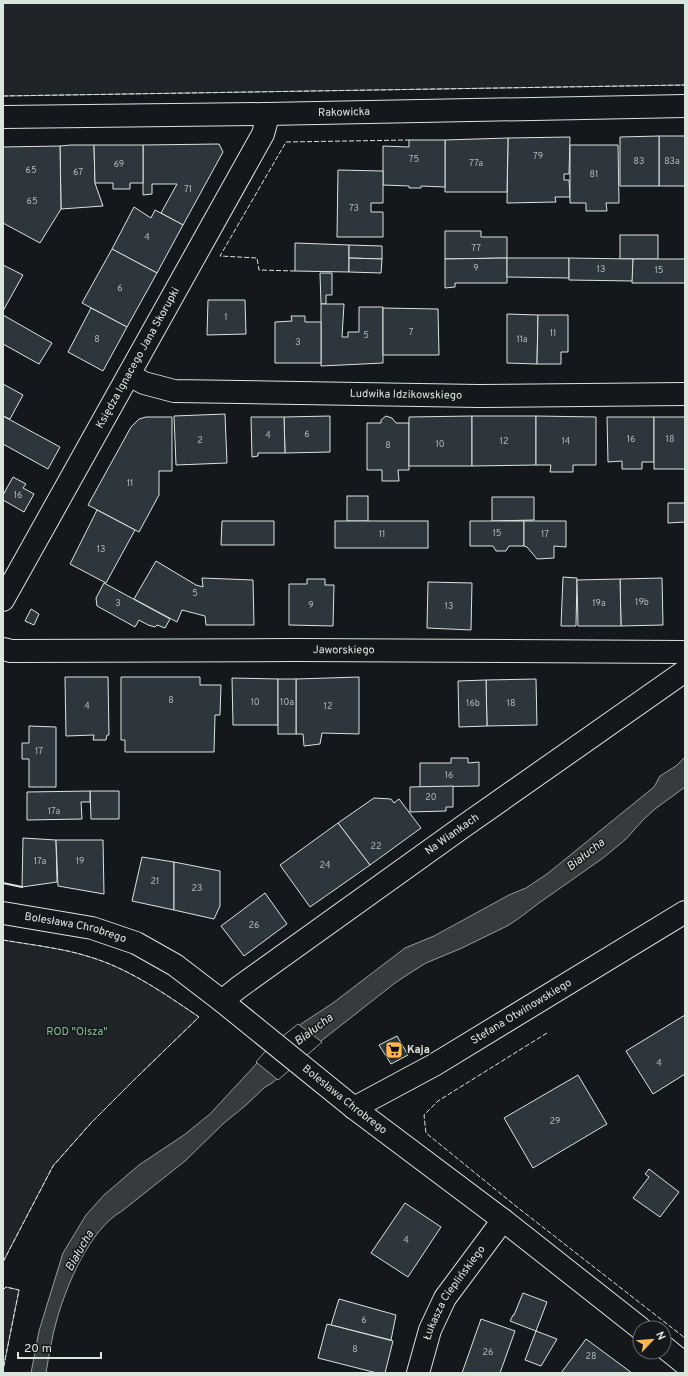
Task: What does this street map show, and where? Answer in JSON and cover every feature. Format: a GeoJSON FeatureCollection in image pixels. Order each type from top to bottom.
{"type":"FeatureCollection","features":[{"type":"Feature","properties":{"kind":"street","name":"Rakowicka"},"geometry":{"type":"LineString","coordinates":[[3,116],[266,114],[685,106]]}},
{"type":"Feature","properties":{"kind":"street","name":"Księdza Ignacego Jana Skorupki"},"geometry":{"type":"LineString","coordinates":[[3,600],[263,134],[266,123],[266,114]]}},
{"type":"Feature","properties":{"kind":"street","name":"Ludwika Idzikowskiego"},"geometry":{"type":"LineString","coordinates":[[129,375],[144,383],[174,391],[479,396],[685,394]]}},
{"type":"Feature","properties":{"kind":"street","name":"Jaworskiego"},"geometry":{"type":"LineString","coordinates":[[3,649],[11,651],[302,650],[685,652]]}},
{"type":"Feature","properties":{"kind":"street","name":"Na Wiankach"},"geometry":{"type":"LineString","coordinates":[[230,1007],[238,988],[457,831],[685,671]]}},
{"type":"Feature","properties":{"kind":"street","name":"Bolesława Chrobrego"},"geometry":{"type":"LineString","coordinates":[[3,912],[92,928],[136,943],[176,965],[354,1108],[503,1220],[632,1322]]}},
{"type":"Feature","properties":{"kind":"street","name":"Stefana Otwinowskiego"},"geometry":{"type":"LineString","coordinates":[[354,1108],[434,1065],[685,912]]}},
{"type":"Feature","properties":{"kind":"street","name":"Łukasza Cieplińskiego"},"geometry":{"type":"LineString","coordinates":[[418,1373],[430,1330],[446,1298],[503,1220]]}},
{"type":"Feature","properties":{"kind":"street"},"geometry":{"type":"LineString","coordinates":[[672,1353],[685,1364]]}},
{"type":"Feature","properties":{"kind":"green space"},"geometry":{"type":"Polygon","coordinates":[[[3,3],[685,3],[685,85],[3,96],[3,3]]]}},
{"type":"Feature","properties":{"kind":"green space","name":"ROD \"Olsza\""},"geometry":{"type":"Polygon","coordinates":[[[3,940],[69,951],[105,962],[147,983],[199,1017],[91,1123],[53,1166],[3,1262],[3,940]]]}},
{"type":"Feature","properties":{"kind":"green space"},"geometry":{"type":"Polygon","coordinates":[[[6,1287],[19,1290],[3,1370],[3,1290],[6,1287]]]}},
{"type":"Feature","properties":{"kind":"water","name":"Białucha"},"geometry":{"type":"Polygon","coordinates":[[[685,757],[685,787],[655,809],[626,839],[603,858],[509,925],[462,948],[426,963],[395,983],[321,1041],[272,1083],[265,1087],[224,1123],[185,1161],[110,1219],[90,1244],[81,1259],[67,1290],[55,1325],[46,1373],[31,1373],[39,1331],[63,1253],[86,1215],[104,1195],[139,1165],[184,1135],[210,1114],[271,1048],[301,1024],[333,1003],[405,948],[434,936],[509,895],[526,888],[547,874],[654,787],[660,776],[676,766],[685,757]]]}},
{"type":"Feature","properties":{"kind":"pier"},"geometry":{"type":"Polygon","coordinates":[[[298,1024],[322,1042],[278,1080],[256,1062],[269,1047],[298,1024]]]}},
{"type":"Feature","properties":{"kind":"building"},"geometry":{"type":"Polygon","coordinates":[[[659,136],[685,136],[685,186],[659,186],[659,136]]]}},
{"type":"Feature","properties":{"kind":"building"},"geometry":{"type":"Polygon","coordinates":[[[659,136],[659,186],[620,186],[620,137],[659,136]]]}},
{"type":"Feature","properties":{"kind":"building"},"geometry":{"type":"Polygon","coordinates":[[[570,137],[569,174],[564,174],[564,180],[569,180],[570,197],[555,197],[556,202],[507,203],[508,138],[570,137]]]}},
{"type":"Feature","properties":{"kind":"building"},"geometry":{"type":"Polygon","coordinates":[[[508,138],[507,192],[445,192],[445,140],[508,138]]]}},
{"type":"Feature","properties":{"kind":"building"},"geometry":{"type":"Polygon","coordinates":[[[409,140],[445,140],[445,187],[421,186],[421,188],[409,188],[409,186],[383,185],[383,146],[409,147],[409,140]]]}},
{"type":"Feature","properties":{"kind":"building"},"geometry":{"type":"Polygon","coordinates":[[[219,144],[223,152],[183,225],[161,213],[177,184],[152,184],[152,194],[143,195],[143,145],[219,144]]]}},
{"type":"Feature","properties":{"kind":"building"},"geometry":{"type":"Polygon","coordinates":[[[94,145],[95,183],[103,206],[61,209],[60,146],[94,145]]]}},
{"type":"Feature","properties":{"kind":"building"},"geometry":{"type":"Polygon","coordinates":[[[94,145],[143,145],[143,183],[130,183],[130,189],[113,189],[113,183],[95,183],[94,145]]]}},
{"type":"Feature","properties":{"kind":"building"},"geometry":{"type":"Polygon","coordinates":[[[570,145],[618,145],[619,203],[606,203],[607,211],[586,211],[586,203],[570,203],[570,145]]]}},
{"type":"Feature","properties":{"kind":"building"},"geometry":{"type":"Polygon","coordinates":[[[60,146],[61,209],[40,243],[3,223],[3,147],[60,146]]]}},
{"type":"Feature","properties":{"kind":"building"},"geometry":{"type":"Polygon","coordinates":[[[338,170],[383,171],[383,203],[371,203],[371,212],[383,212],[383,237],[337,237],[338,170]]]}},
{"type":"Feature","properties":{"kind":"building"},"geometry":{"type":"Polygon","coordinates":[[[134,207],[151,218],[155,210],[183,225],[157,273],[112,249],[134,207]]]}},
{"type":"Feature","properties":{"kind":"building"},"geometry":{"type":"Polygon","coordinates":[[[445,231],[481,231],[481,237],[507,237],[507,258],[445,259],[445,231]]]}},
{"type":"Feature","properties":{"kind":"building"},"geometry":{"type":"Polygon","coordinates":[[[620,235],[658,235],[658,259],[620,259],[620,235]]]}},
{"type":"Feature","properties":{"kind":"building"},"geometry":{"type":"Polygon","coordinates":[[[295,243],[349,245],[349,272],[295,271],[295,243]]]}},
{"type":"Feature","properties":{"kind":"building"},"geometry":{"type":"Polygon","coordinates":[[[349,245],[382,246],[382,259],[349,258],[349,245]]]}},
{"type":"Feature","properties":{"kind":"building"},"geometry":{"type":"Polygon","coordinates":[[[112,249],[157,273],[127,327],[82,303],[112,249]]]}},
{"type":"Feature","properties":{"kind":"building"},"geometry":{"type":"Polygon","coordinates":[[[349,258],[382,259],[381,273],[349,272],[349,258]]]}},
{"type":"Feature","properties":{"kind":"building"},"geometry":{"type":"Polygon","coordinates":[[[507,258],[507,283],[455,283],[455,287],[445,288],[445,259],[507,258]]]}},
{"type":"Feature","properties":{"kind":"building"},"geometry":{"type":"Polygon","coordinates":[[[507,258],[569,258],[569,278],[507,277],[507,258]]]}},
{"type":"Feature","properties":{"kind":"building"},"geometry":{"type":"Polygon","coordinates":[[[569,258],[633,259],[633,281],[569,280],[569,258]]]}},
{"type":"Feature","properties":{"kind":"building"},"geometry":{"type":"Polygon","coordinates":[[[633,259],[685,259],[685,283],[632,283],[633,259]]]}},
{"type":"Feature","properties":{"kind":"building"},"geometry":{"type":"Polygon","coordinates":[[[3,265],[23,275],[3,311],[3,265]]]}},
{"type":"Feature","properties":{"kind":"building"},"geometry":{"type":"Polygon","coordinates":[[[320,273],[332,273],[332,295],[326,295],[326,304],[321,304],[320,273]]]}},
{"type":"Feature","properties":{"kind":"building"},"geometry":{"type":"Polygon","coordinates":[[[208,300],[245,300],[246,334],[207,335],[208,300]]]}},
{"type":"Feature","properties":{"kind":"building"},"geometry":{"type":"Polygon","coordinates":[[[321,304],[344,304],[342,337],[348,337],[348,332],[359,332],[359,307],[383,307],[383,363],[321,366],[321,304]]]}},
{"type":"Feature","properties":{"kind":"building"},"geometry":{"type":"Polygon","coordinates":[[[91,308],[127,327],[103,371],[68,352],[91,308]]]}},
{"type":"Feature","properties":{"kind":"building"},"geometry":{"type":"Polygon","coordinates":[[[383,308],[438,309],[439,355],[383,355],[383,308]]]}},
{"type":"Feature","properties":{"kind":"building"},"geometry":{"type":"Polygon","coordinates":[[[507,314],[538,315],[537,364],[507,363],[507,314]]]}},
{"type":"Feature","properties":{"kind":"building"},"geometry":{"type":"Polygon","coordinates":[[[3,315],[52,343],[39,364],[3,344],[3,315]]]}},
{"type":"Feature","properties":{"kind":"building"},"geometry":{"type":"Polygon","coordinates":[[[538,315],[568,315],[568,352],[561,352],[561,364],[537,364],[538,315]]]}},
{"type":"Feature","properties":{"kind":"building"},"geometry":{"type":"Polygon","coordinates":[[[291,316],[305,316],[305,322],[321,322],[321,363],[275,363],[275,322],[292,321],[291,316]]]}},
{"type":"Feature","properties":{"kind":"building"},"geometry":{"type":"Polygon","coordinates":[[[3,384],[23,395],[10,419],[3,416],[3,384]]]}},
{"type":"Feature","properties":{"kind":"building"},"geometry":{"type":"Polygon","coordinates":[[[225,414],[227,463],[176,465],[174,416],[225,414]]]}},
{"type":"Feature","properties":{"kind":"building"},"geometry":{"type":"Polygon","coordinates":[[[3,416],[60,447],[48,469],[3,444],[3,416]]]}},
{"type":"Feature","properties":{"kind":"building"},"geometry":{"type":"Polygon","coordinates":[[[330,416],[330,452],[285,453],[284,417],[330,416]]]}},
{"type":"Feature","properties":{"kind":"building"},"geometry":{"type":"Polygon","coordinates":[[[386,416],[392,418],[396,423],[409,423],[409,470],[398,470],[399,481],[382,481],[382,470],[367,470],[367,423],[381,423],[381,420],[386,416]]]}},
{"type":"Feature","properties":{"kind":"building"},"geometry":{"type":"Polygon","coordinates":[[[472,416],[472,466],[409,466],[409,417],[472,416]]]}},
{"type":"Feature","properties":{"kind":"building"},"geometry":{"type":"Polygon","coordinates":[[[472,416],[536,416],[536,465],[472,466],[472,416]]]}},
{"type":"Feature","properties":{"kind":"building"},"geometry":{"type":"Polygon","coordinates":[[[536,416],[596,417],[596,465],[573,465],[573,472],[550,472],[551,465],[536,465],[536,416]]]}},
{"type":"Feature","properties":{"kind":"building"},"geometry":{"type":"Polygon","coordinates":[[[146,417],[172,417],[172,471],[159,471],[159,495],[139,532],[88,505],[131,427],[139,419],[146,417]]]}},
{"type":"Feature","properties":{"kind":"building"},"geometry":{"type":"Polygon","coordinates":[[[251,417],[284,417],[285,453],[258,453],[258,456],[252,457],[251,417]]]}},
{"type":"Feature","properties":{"kind":"building"},"geometry":{"type":"Polygon","coordinates":[[[607,417],[654,417],[654,462],[642,462],[642,469],[622,469],[622,461],[608,462],[607,417]]]}},
{"type":"Feature","properties":{"kind":"building"},"geometry":{"type":"Polygon","coordinates":[[[654,417],[685,417],[685,469],[654,469],[654,417]]]}},
{"type":"Feature","properties":{"kind":"building"},"geometry":{"type":"Polygon","coordinates":[[[13,477],[26,484],[23,488],[34,494],[24,512],[3,500],[3,495],[13,477]]]}},
{"type":"Feature","properties":{"kind":"building"},"geometry":{"type":"Polygon","coordinates":[[[347,496],[368,496],[368,521],[347,521],[347,496]]]}},
{"type":"Feature","properties":{"kind":"building"},"geometry":{"type":"Polygon","coordinates":[[[492,497],[534,497],[534,520],[492,521],[492,497]]]}},
{"type":"Feature","properties":{"kind":"building"},"geometry":{"type":"Polygon","coordinates":[[[668,503],[685,503],[685,522],[668,523],[668,503]]]}},
{"type":"Feature","properties":{"kind":"building"},"geometry":{"type":"Polygon","coordinates":[[[97,510],[135,530],[106,583],[70,564],[97,510]]]}},
{"type":"Feature","properties":{"kind":"building"},"geometry":{"type":"Polygon","coordinates":[[[222,521],[274,521],[274,545],[221,545],[222,521]]]}},
{"type":"Feature","properties":{"kind":"building"},"geometry":{"type":"Polygon","coordinates":[[[335,521],[428,521],[428,548],[335,548],[335,521]]]}},
{"type":"Feature","properties":{"kind":"building"},"geometry":{"type":"Polygon","coordinates":[[[470,521],[524,521],[524,546],[509,546],[506,551],[496,551],[493,546],[470,546],[470,521]]]}},
{"type":"Feature","properties":{"kind":"building"},"geometry":{"type":"Polygon","coordinates":[[[524,521],[566,521],[566,547],[554,546],[554,558],[537,559],[527,547],[524,546],[524,521]]]}},
{"type":"Feature","properties":{"kind":"building"},"geometry":{"type":"Polygon","coordinates":[[[156,561],[196,585],[203,587],[202,578],[253,580],[254,625],[206,625],[205,616],[182,610],[177,622],[134,599],[156,561]]]}},
{"type":"Feature","properties":{"kind":"building"},"geometry":{"type":"Polygon","coordinates":[[[563,577],[577,578],[576,626],[561,626],[563,577]]]}},
{"type":"Feature","properties":{"kind":"building"},"geometry":{"type":"Polygon","coordinates":[[[662,578],[663,625],[621,626],[620,579],[662,578]]]}},
{"type":"Feature","properties":{"kind":"building"},"geometry":{"type":"Polygon","coordinates":[[[307,579],[325,579],[325,585],[334,585],[333,626],[289,625],[289,584],[307,584],[307,579]]]}},
{"type":"Feature","properties":{"kind":"building"},"geometry":{"type":"Polygon","coordinates":[[[620,579],[621,626],[578,626],[577,580],[620,579]]]}},
{"type":"Feature","properties":{"kind":"building"},"geometry":{"type":"Polygon","coordinates":[[[428,582],[472,583],[471,630],[427,628],[428,582]]]}},
{"type":"Feature","properties":{"kind":"building"},"geometry":{"type":"Polygon","coordinates":[[[104,583],[170,619],[165,628],[157,625],[155,627],[148,625],[139,620],[135,627],[97,606],[96,598],[104,583]]]}},
{"type":"Feature","properties":{"kind":"building"},"geometry":{"type":"Polygon","coordinates":[[[31,609],[39,614],[34,625],[25,621],[31,609]]]}},
{"type":"Feature","properties":{"kind":"building"},"geometry":{"type":"Polygon","coordinates":[[[65,677],[108,677],[109,735],[107,735],[106,740],[93,740],[94,735],[66,736],[65,677]]]}},
{"type":"Feature","properties":{"kind":"building"},"geometry":{"type":"Polygon","coordinates":[[[121,677],[200,677],[200,685],[221,685],[220,715],[215,715],[214,752],[125,752],[125,740],[121,740],[121,677]]]}},
{"type":"Feature","properties":{"kind":"building"},"geometry":{"type":"Polygon","coordinates":[[[359,677],[359,734],[322,733],[320,744],[304,746],[303,734],[296,734],[296,679],[359,677]]]}},
{"type":"Feature","properties":{"kind":"building"},"geometry":{"type":"Polygon","coordinates":[[[232,678],[278,679],[278,725],[233,725],[232,678]]]}},
{"type":"Feature","properties":{"kind":"building"},"geometry":{"type":"Polygon","coordinates":[[[278,679],[296,679],[296,734],[278,734],[278,679]]]}},
{"type":"Feature","properties":{"kind":"building"},"geometry":{"type":"Polygon","coordinates":[[[536,679],[537,725],[487,726],[486,680],[536,679]]]}},
{"type":"Feature","properties":{"kind":"building"},"geometry":{"type":"Polygon","coordinates":[[[486,680],[487,726],[459,727],[458,681],[486,680]]]}},
{"type":"Feature","properties":{"kind":"building"},"geometry":{"type":"Polygon","coordinates":[[[29,726],[56,727],[56,787],[29,787],[29,759],[22,759],[22,743],[29,743],[29,726]]]}},
{"type":"Feature","properties":{"kind":"building"},"geometry":{"type":"Polygon","coordinates":[[[451,758],[468,758],[468,763],[479,762],[479,786],[420,787],[420,763],[451,763],[451,758]]]}},
{"type":"Feature","properties":{"kind":"building"},"geometry":{"type":"Polygon","coordinates":[[[453,786],[453,807],[446,807],[446,811],[410,812],[410,787],[453,786]]]}},
{"type":"Feature","properties":{"kind":"building"},"geometry":{"type":"Polygon","coordinates":[[[90,791],[119,791],[119,819],[91,819],[90,791]]]}},
{"type":"Feature","properties":{"kind":"building"},"geometry":{"type":"Polygon","coordinates":[[[90,791],[90,802],[81,802],[82,819],[27,820],[27,792],[90,791]]]}},
{"type":"Feature","properties":{"kind":"building"},"geometry":{"type":"Polygon","coordinates":[[[374,798],[391,799],[394,803],[399,799],[421,828],[370,865],[338,823],[374,798]]]}},
{"type":"Feature","properties":{"kind":"building"},"geometry":{"type":"Polygon","coordinates":[[[338,823],[370,865],[310,907],[280,865],[338,823]]]}},
{"type":"Feature","properties":{"kind":"building"},"geometry":{"type":"Polygon","coordinates":[[[23,838],[56,840],[57,882],[22,887],[23,838]]]}},
{"type":"Feature","properties":{"kind":"building"},"geometry":{"type":"Polygon","coordinates":[[[56,840],[103,840],[104,894],[58,886],[56,840]]]}},
{"type":"Feature","properties":{"kind":"building"},"geometry":{"type":"Polygon","coordinates":[[[142,857],[174,862],[174,910],[132,901],[142,857]]]}},
{"type":"Feature","properties":{"kind":"building"},"geometry":{"type":"Polygon","coordinates":[[[174,862],[220,871],[220,906],[214,919],[174,910],[174,862]]]}},
{"type":"Feature","properties":{"kind":"building"},"geometry":{"type":"Polygon","coordinates":[[[265,893],[287,924],[244,956],[221,926],[265,893]]]}},
{"type":"Feature","properties":{"kind":"building"},"geometry":{"type":"Polygon","coordinates":[[[685,1015],[685,1074],[653,1094],[626,1051],[685,1015]]]}},
{"type":"Feature","properties":{"kind":"building","name":"Kaja"},"geometry":{"type":"Polygon","coordinates":[[[397,1036],[408,1055],[391,1064],[379,1045],[397,1036]]]}},
{"type":"Feature","properties":{"kind":"building"},"geometry":{"type":"Polygon","coordinates":[[[578,1075],[607,1124],[533,1168],[504,1118],[578,1075]]]}},
{"type":"Feature","properties":{"kind":"building"},"geometry":{"type":"Polygon","coordinates":[[[649,1169],[679,1192],[660,1217],[633,1198],[649,1177],[645,1174],[649,1169]]]}},
{"type":"Feature","properties":{"kind":"building"},"geometry":{"type":"Polygon","coordinates":[[[405,1203],[441,1227],[408,1277],[371,1253],[405,1203]]]}},
{"type":"Feature","properties":{"kind":"building"},"geometry":{"type":"Polygon","coordinates":[[[523,1293],[547,1302],[536,1331],[510,1321],[523,1293]]]}},
{"type":"Feature","properties":{"kind":"building"},"geometry":{"type":"Polygon","coordinates":[[[339,1299],[396,1315],[391,1340],[331,1325],[339,1299]]]}},
{"type":"Feature","properties":{"kind":"building"},"geometry":{"type":"Polygon","coordinates":[[[481,1319],[515,1331],[500,1373],[462,1373],[481,1319]]]}},
{"type":"Feature","properties":{"kind":"building"},"geometry":{"type":"Polygon","coordinates":[[[327,1324],[393,1341],[385,1373],[377,1373],[318,1358],[327,1324]]]}},
{"type":"Feature","properties":{"kind":"building"},"geometry":{"type":"Polygon","coordinates":[[[536,1331],[557,1339],[541,1366],[525,1360],[536,1331]]]}},
{"type":"Feature","properties":{"kind":"building"},"geometry":{"type":"Polygon","coordinates":[[[586,1339],[632,1373],[561,1373],[586,1339]]]}},
{"type":"Feature","properties":{"kind":"fence"},"geometry":{"type":"LineString","coordinates":[[3,96],[685,85]]}},
{"type":"Feature","properties":{"kind":"fence"},"geometry":{"type":"LineString","coordinates":[[295,271],[259,270],[257,258],[220,256],[286,142],[409,140]]}},
{"type":"Feature","properties":{"kind":"fence"},"geometry":{"type":"LineString","coordinates":[[3,940],[69,951],[105,962],[147,983],[199,1017],[91,1123],[53,1166],[3,1262]]}},
{"type":"Feature","properties":{"kind":"fence"},"geometry":{"type":"LineString","coordinates":[[547,1033],[438,1101],[424,1115],[426,1133],[517,1207],[685,1338]]}},
{"type":"Feature","properties":{"kind":"fence"},"geometry":{"type":"LineString","coordinates":[[3,1290],[6,1287],[19,1290],[3,1370]]}},
{"type":"Feature","properties":{"kind":"wall"},"geometry":{"type":"LineString","coordinates":[[3,883],[22,887]]}},
{"type":"Feature","properties":{"kind":"place","name":"Kaja"},"geometry":{"type":"Point","coordinates":[394,1050]}}]}
